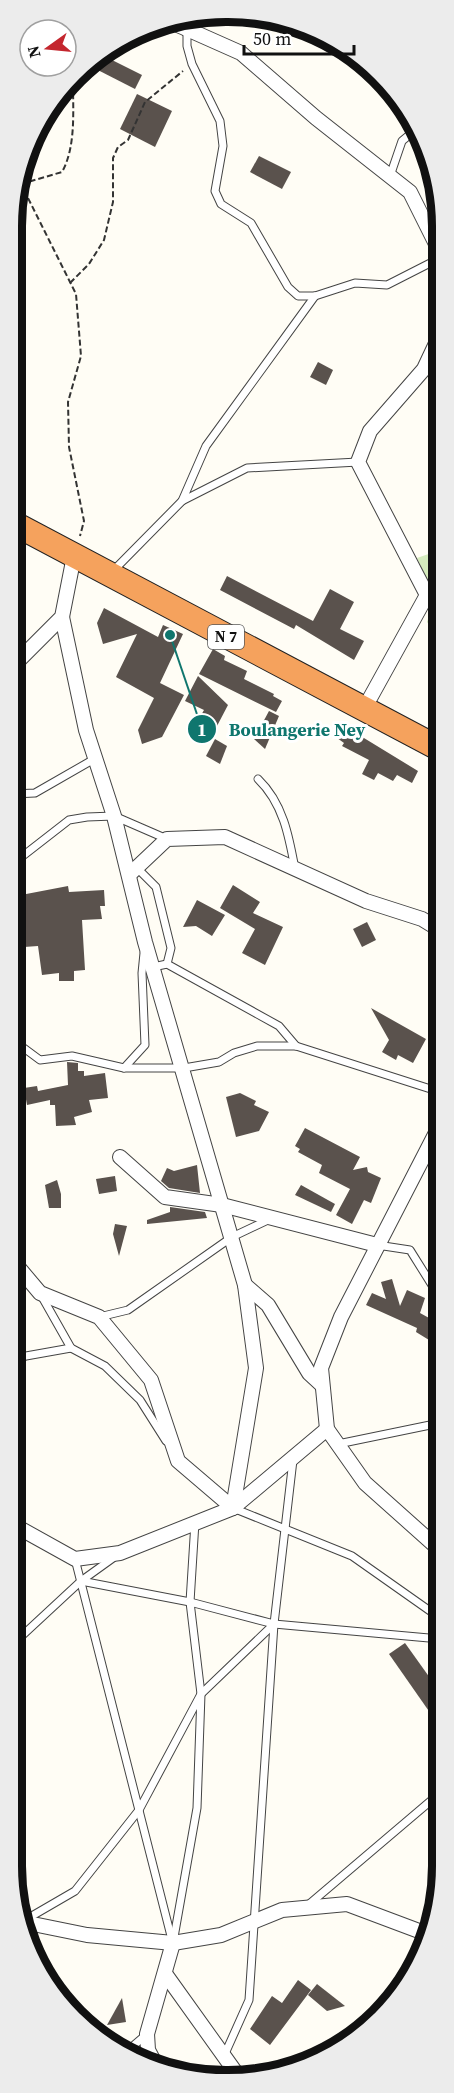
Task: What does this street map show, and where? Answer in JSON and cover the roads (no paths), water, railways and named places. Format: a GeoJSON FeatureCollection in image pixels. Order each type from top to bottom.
{"type":"FeatureCollection","features":[{"type":"Feature","properties":{"kind":"highway","name":"N 7"},"geometry":{"type":"LineString","coordinates":[[22,527],[431,744]]}},
{"type":"Feature","properties":{"kind":"street"},"geometry":{"type":"LineString","coordinates":[[189,26],[241,53],[410,192],[431,234]]}},
{"type":"Feature","properties":{"kind":"street"},"geometry":{"type":"LineString","coordinates":[[364,709],[427,595],[358,462],[370,431],[424,369],[431,354]]}},
{"type":"Feature","properties":{"kind":"street"},"geometry":{"type":"LineString","coordinates":[[74,556],[62,617],[86,730],[134,871],[145,942],[184,1068],[245,1285],[256,1368],[233,1508]]}},
{"type":"Feature","properties":{"kind":"street"},"geometry":{"type":"LineString","coordinates":[[22,657],[62,617]]}},
{"type":"Feature","properties":{"kind":"street"},"geometry":{"type":"LineString","coordinates":[[134,871],[167,839],[225,837],[366,901],[422,919],[431,925]]}},
{"type":"Feature","properties":{"kind":"street"},"geometry":{"type":"LineString","coordinates":[[432,1141],[378,1245],[321,1368],[327,1429],[365,1483],[432,1543]]}},
{"type":"Feature","properties":{"kind":"street"},"geometry":{"type":"LineString","coordinates":[[120,1157],[165,1197],[222,1205],[378,1245]]}},
{"type":"Feature","properties":{"kind":"street"},"geometry":{"type":"LineString","coordinates":[[22,1272],[40,1293],[99,1317],[151,1380],[178,1461],[233,1508]]}},
{"type":"Feature","properties":{"kind":"street"},"geometry":{"type":"LineString","coordinates":[[245,1285],[268,1305],[309,1373],[322,1385]]}},
{"type":"Feature","properties":{"kind":"street"},"geometry":{"type":"LineString","coordinates":[[22,1530],[75,1559],[120,1552],[233,1508],[327,1429]]}},
{"type":"Feature","properties":{"kind":"street"},"geometry":{"type":"LineString","coordinates":[[31,1924],[87,1935],[173,1942],[221,1935],[252,1920],[282,1910],[347,1905],[421,1932]]}},
{"type":"Feature","properties":{"kind":"street"},"geometry":{"type":"LineString","coordinates":[[151,2056],[148,2050],[147,2034],[166,1975],[173,1942]]}},
{"type":"Feature","properties":{"kind":"street"},"geometry":{"type":"LineString","coordinates":[[166,1975],[234,2070]]}},
{"type":"Feature","properties":{"kind":"lane"},"geometry":{"type":"LineString","coordinates":[[185,26],[192,64],[220,121],[223,146],[215,191],[221,204],[250,224],[288,287],[298,296],[315,296],[355,283],[387,285],[431,263]]}},
{"type":"Feature","properties":{"kind":"lane"},"geometry":{"type":"LineString","coordinates":[[390,176],[402,141],[410,136]]}},
{"type":"Feature","properties":{"kind":"lane"},"geometry":{"type":"LineString","coordinates":[[182,501],[206,446],[315,296]]}},
{"type":"Feature","properties":{"kind":"lane"},"geometry":{"type":"LineString","coordinates":[[109,575],[182,501],[247,468],[358,462]]}},
{"type":"Feature","properties":{"kind":"lane"},"geometry":{"type":"LineString","coordinates":[[22,794],[35,793],[96,758]]}},
{"type":"Feature","properties":{"kind":"lane"},"geometry":{"type":"LineString","coordinates":[[258,779],[267,787],[286,821],[295,869]]}},
{"type":"Feature","properties":{"kind":"lane"},"geometry":{"type":"LineString","coordinates":[[22,857],[69,820],[114,816],[167,839]]}},
{"type":"Feature","properties":{"kind":"lane"},"geometry":{"type":"LineString","coordinates":[[134,871],[156,887],[171,948],[167,964]]}},
{"type":"Feature","properties":{"kind":"lane"},"geometry":{"type":"LineString","coordinates":[[124,1068],[145,1045],[142,973],[145,942]]}},
{"type":"Feature","properties":{"kind":"lane"},"geometry":{"type":"LineString","coordinates":[[153,967],[167,964],[279,1026],[296,1046]]}},
{"type":"Feature","properties":{"kind":"lane"},"geometry":{"type":"LineString","coordinates":[[22,1047],[40,1060],[72,1056],[124,1068],[184,1068],[219,1062],[234,1053],[257,1046],[296,1046],[432,1089]]}},
{"type":"Feature","properties":{"kind":"lane"},"geometry":{"type":"LineString","coordinates":[[99,1317],[128,1310],[232,1238],[274,1217]]}},
{"type":"Feature","properties":{"kind":"lane"},"geometry":{"type":"LineString","coordinates":[[378,1245],[410,1250],[432,1285]]}},
{"type":"Feature","properties":{"kind":"lane"},"geometry":{"type":"LineString","coordinates":[[40,1293],[71,1347],[105,1366],[140,1400],[178,1461]]}},
{"type":"Feature","properties":{"kind":"lane"},"geometry":{"type":"LineString","coordinates":[[22,1358],[71,1347]]}},
{"type":"Feature","properties":{"kind":"lane"},"geometry":{"type":"LineString","coordinates":[[338,1444],[432,1425]]}},
{"type":"Feature","properties":{"kind":"lane"},"geometry":{"type":"LineString","coordinates":[[224,2056],[249,2000],[252,1920],[274,1624],[294,1457]]}},
{"type":"Feature","properties":{"kind":"lane"},"geometry":{"type":"LineString","coordinates":[[233,1508],[352,1556],[432,1612]]}},
{"type":"Feature","properties":{"kind":"lane"},"geometry":{"type":"LineString","coordinates":[[173,1942],[196,1808],[201,1694],[190,1602],[195,1522]]}},
{"type":"Feature","properties":{"kind":"lane"},"geometry":{"type":"LineString","coordinates":[[22,1636],[81,1581],[120,1552]]}},
{"type":"Feature","properties":{"kind":"lane"},"geometry":{"type":"LineString","coordinates":[[75,1559],[173,1942]]}},
{"type":"Feature","properties":{"kind":"lane"},"geometry":{"type":"LineString","coordinates":[[81,1581],[190,1602],[274,1624],[432,1638]]}},
{"type":"Feature","properties":{"kind":"lane"},"geometry":{"type":"LineString","coordinates":[[29,1918],[75,1891],[139,1810],[201,1694],[274,1624]]}},
{"type":"Feature","properties":{"kind":"lane"},"geometry":{"type":"LineString","coordinates":[[305,1908],[432,1800]]}},
{"type":"Feature","properties":{"kind":"lane"},"geometry":{"type":"LineString","coordinates":[[132,2047],[147,2034]]}},
{"type":"Feature","properties":{"kind":"place","name":"Boulangerie Ney"},"geometry":{"type":"Point","coordinates":[170,635]}}]}
